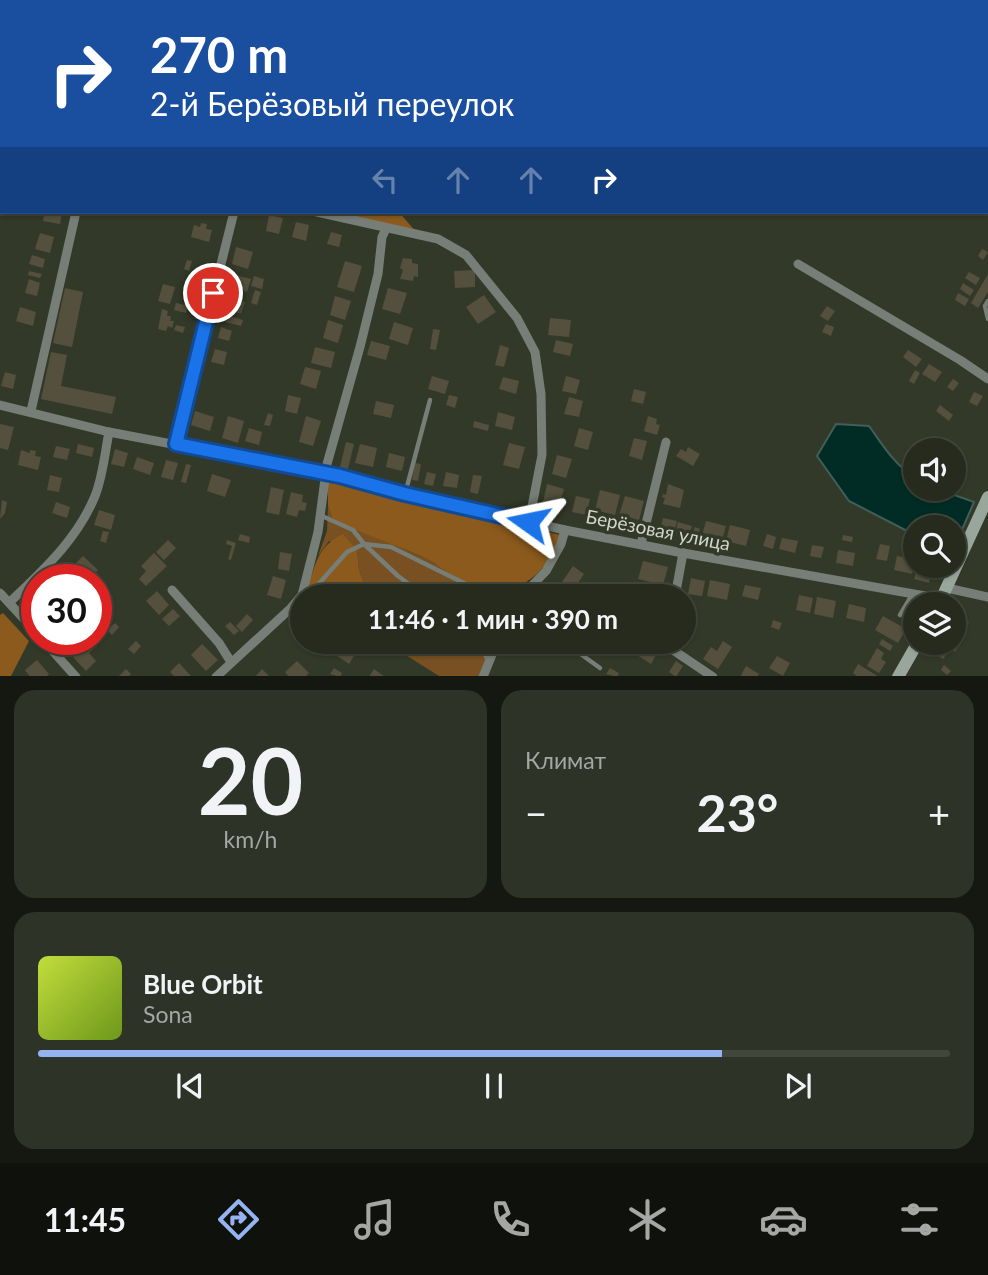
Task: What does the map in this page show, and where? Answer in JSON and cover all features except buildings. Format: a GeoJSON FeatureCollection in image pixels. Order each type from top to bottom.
{"type":"FeatureCollection","features":[{"type":"Feature","properties":{"kind":"main road"},"geometry":{"type":"LineString","coordinates":[[945,592],[988,497]]}},
{"type":"Feature","properties":{"kind":"main road"},"geometry":{"type":"LineString","coordinates":[[899,676],[911,655]]}},
{"type":"Feature","properties":{"kind":"street"},"geometry":{"type":"LineString","coordinates":[[31,411],[76,214]]}},
{"type":"Feature","properties":{"kind":"street"},"geometry":{"type":"LineString","coordinates":[[176,444],[234,214]]}},
{"type":"Feature","properties":{"kind":"street"},"geometry":{"type":"LineString","coordinates":[[325,214],[438,239],[466,255],[517,318],[535,352],[541,394],[542,455],[528,522]]}},
{"type":"Feature","properties":{"kind":"street"},"geometry":{"type":"LineString","coordinates":[[307,584],[336,426],[369,311],[378,274],[382,237],[386,229]]}},
{"type":"Feature","properties":{"kind":"street"},"geometry":{"type":"LineString","coordinates":[[798,264],[960,359],[988,379]]}},
{"type":"Feature","properties":{"kind":"street","name":"Берёзовая улица"},"geometry":{"type":"LineString","coordinates":[[0,405],[109,432],[326,474],[565,530],[903,592]]}},
{"type":"Feature","properties":{"kind":"street"},"geometry":{"type":"LineString","coordinates":[[10,602],[69,542],[85,518],[96,493],[109,432]]}},
{"type":"Feature","properties":{"kind":"street"},"geometry":{"type":"LineString","coordinates":[[640,544],[666,442]]}},
{"type":"Feature","properties":{"kind":"street"},"geometry":{"type":"LineString","coordinates":[[531,584],[546,571],[561,544],[565,530]]}},
{"type":"Feature","properties":{"kind":"street"},"geometry":{"type":"LineString","coordinates":[[677,584],[683,553]]}},
{"type":"Feature","properties":{"kind":"street"},"geometry":{"type":"LineString","coordinates":[[172,590],[219,643],[231,662]]}},
{"type":"Feature","properties":{"kind":"street"},"geometry":{"type":"LineString","coordinates":[[0,593],[21,614]]}},
{"type":"Feature","properties":{"kind":"street","name":"Берёзовая улица"},"geometry":{"type":"LineString","coordinates":[[966,597],[988,597]]}},
{"type":"Feature","properties":{"kind":"street"},"geometry":{"type":"LineString","coordinates":[[217,676],[290,609]]}},
{"type":"Feature","properties":{"kind":"street"},"geometry":{"type":"LineString","coordinates":[[483,676],[492,654]]}},
{"type":"Feature","properties":{"kind":"street"},"geometry":{"type":"LineString","coordinates":[[682,654],[712,676]]}},
{"type":"Feature","properties":{"kind":"street"},"geometry":{"type":"LineString","coordinates":[[56,655],[75,676]]}},
{"type":"Feature","properties":{"kind":"lane"},"geometry":{"type":"LineString","coordinates":[[988,301],[985,306],[988,319]]}},
{"type":"Feature","properties":{"kind":"lane"},"geometry":{"type":"LineString","coordinates":[[405,494],[430,400]]}},
{"type":"Feature","properties":{"kind":"lane"},"geometry":{"type":"LineString","coordinates":[[321,515],[353,530],[364,544],[409,584]]}},
{"type":"Feature","properties":{"kind":"lane"},"geometry":{"type":"LineString","coordinates":[[316,584],[347,552],[364,544],[391,547],[466,584]]}},
{"type":"Feature","properties":{"kind":"lane"},"geometry":{"type":"LineString","coordinates":[[900,615],[903,610]]}},
{"type":"Feature","properties":{"kind":"lane"},"geometry":{"type":"LineString","coordinates":[[485,654],[489,662]]}},
{"type":"Feature","properties":{"kind":"lane"},"geometry":{"type":"LineString","coordinates":[[581,654],[600,668]]}},
{"type":"Feature","properties":{"kind":"shaded area"},"geometry":{"type":"Polygon","coordinates":[[[338,214],[401,214],[416,232],[338,214]]]}},
{"type":"Feature","properties":{"kind":"shaded area"},"geometry":{"type":"Polygon","coordinates":[[[328,482],[560,535],[555,551],[530,580],[522,584],[467,584],[427,559],[332,518],[328,506],[328,482]]]}},
{"type":"Feature","properties":{"kind":"shaded area"},"geometry":{"type":"Polygon","coordinates":[[[328,506],[332,518],[427,559],[465,582],[530,582],[365,584],[359,570],[357,550],[329,541],[318,556],[327,531],[328,506]]]}},
{"type":"Feature","properties":{"kind":"shaded area"},"geometry":{"type":"Polygon","coordinates":[[[343,534],[357,550],[359,570],[365,584],[309,584],[319,556],[343,534]]]}},
{"type":"Feature","properties":{"kind":"shaded area"},"geometry":{"type":"Polygon","coordinates":[[[3,613],[21,632],[22,655],[11,676],[0,676],[0,615],[3,613]]]}},
{"type":"Feature","properties":{"kind":"shaded area"},"geometry":{"type":"Polygon","coordinates":[[[404,654],[488,654],[479,676],[439,676],[404,654]]]}},
{"type":"Feature","properties":{"kind":"water"},"geometry":{"type":"Polygon","coordinates":[[[836,424],[869,426],[903,468],[903,501],[966,499],[974,502],[966,520],[966,515],[903,515],[903,529],[849,501],[817,456],[836,424]]]}},
{"type":"Feature","properties":{"kind":"route"},"geometry":{"type":"LineString","coordinates":[[213,293],[176,444],[340,476],[528,522]]}}]}
